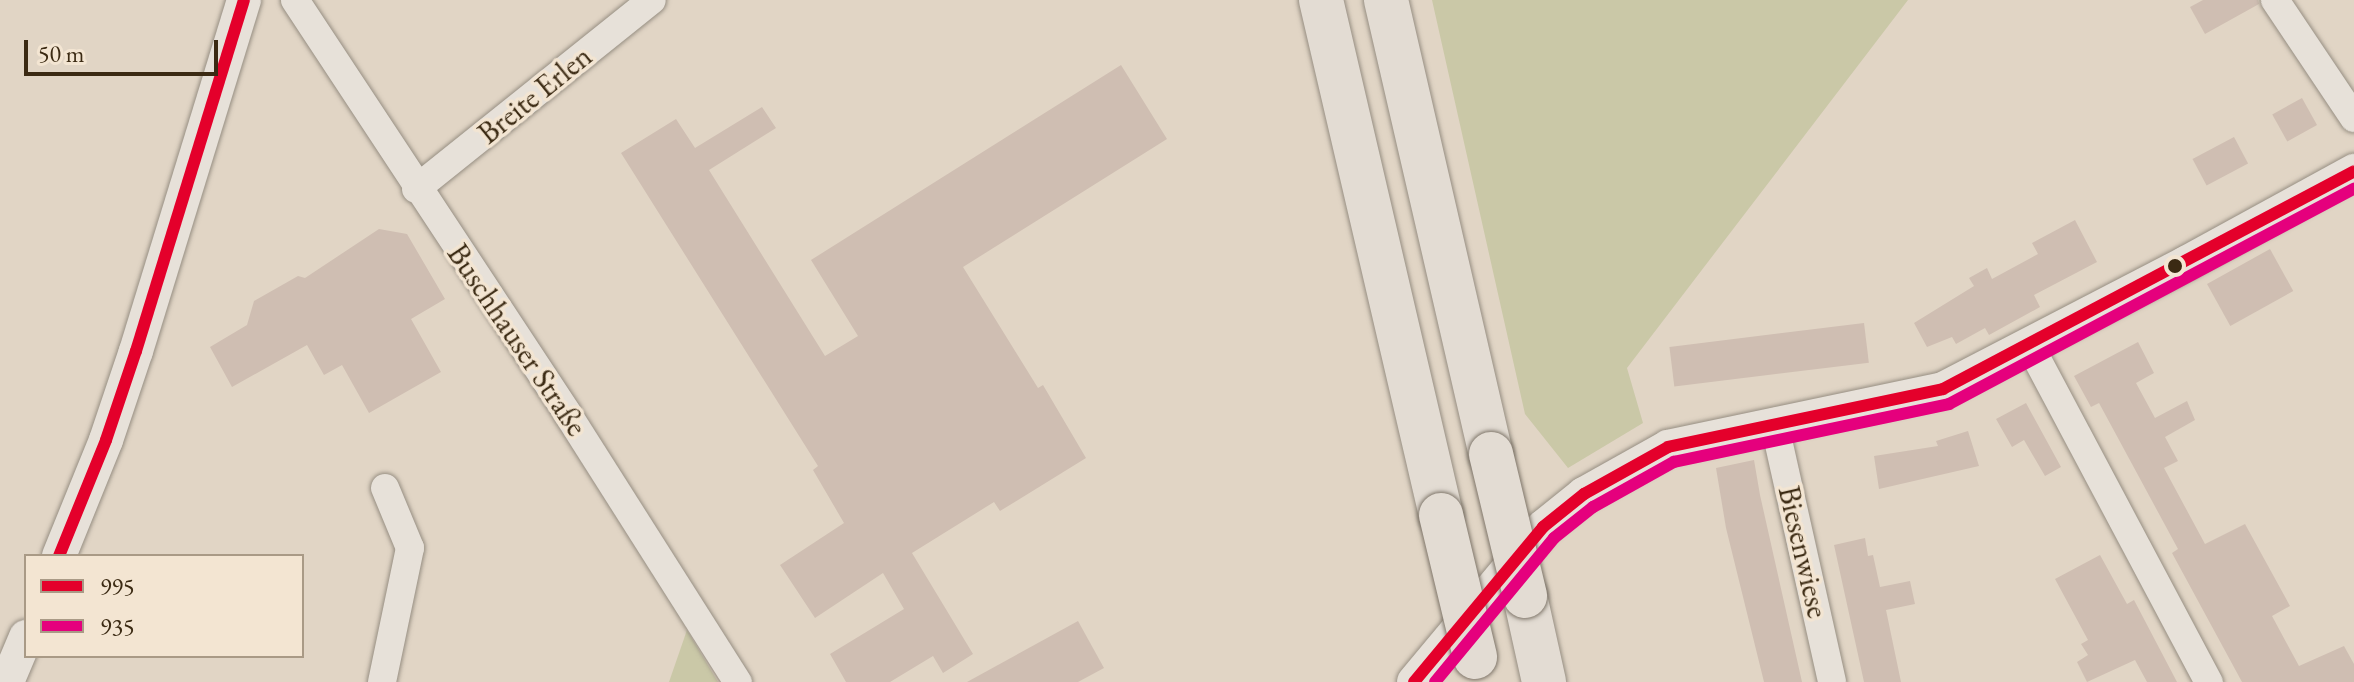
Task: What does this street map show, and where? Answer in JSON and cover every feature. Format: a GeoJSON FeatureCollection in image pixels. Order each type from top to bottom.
{"type":"FeatureCollection","features":[{"type":"Feature","properties":{"kind":"highway"},"geometry":{"type":"LineString","coordinates":[[1321,0],[1478,669]]}},
{"type":"Feature","properties":{"kind":"highway"},"geometry":{"type":"LineString","coordinates":[[1386,0],[1544,682]]}},
{"type":"Feature","properties":{"kind":"street"},"geometry":{"type":"LineString","coordinates":[[60,554],[106,440],[136,351],[244,0]]}},
{"type":"Feature","properties":{"kind":"street","name":"Buschhauser Straße"},"geometry":{"type":"LineString","coordinates":[[295,0],[416,189],[567,413],[738,682]]}},
{"type":"Feature","properties":{"kind":"street","name":"Breite Erlen"},"geometry":{"type":"LineString","coordinates":[[416,189],[652,0]]}},
{"type":"Feature","properties":{"kind":"street"},"geometry":{"type":"LineString","coordinates":[[2275,0],[2354,118]]}},
{"type":"Feature","properties":{"kind":"street"},"geometry":{"type":"LineString","coordinates":[[1414,682],[1543,527],[1562,510],[1668,447],[1774,422],[1926,395],[2030,346],[2354,171]]}},
{"type":"Feature","properties":{"kind":"street"},"geometry":{"type":"LineString","coordinates":[[2030,346],[2209,682]]}},
{"type":"Feature","properties":{"kind":"street","name":"Biesenwiese"},"geometry":{"type":"LineString","coordinates":[[1774,422],[1832,682]]}},
{"type":"Feature","properties":{"kind":"street"},"geometry":{"type":"LineString","coordinates":[[382,682],[410,548],[385,488]]}},
{"type":"Feature","properties":{"kind":"street"},"geometry":{"type":"LineString","coordinates":[[7,682],[24,642]]}},
{"type":"Feature","properties":{"kind":"shaded area"},"geometry":{"type":"Polygon","coordinates":[[[1432,0],[1908,0],[1627,368],[1643,423],[1568,468],[1525,414],[1432,0]]]}},
{"type":"Feature","properties":{"kind":"shaded area"},"geometry":{"type":"Polygon","coordinates":[[[687,630],[718,682],[669,682],[687,630]]]}},
{"type":"Feature","properties":{"kind":"building"},"geometry":{"type":"Polygon","coordinates":[[[2203,0],[2258,0],[2259,4],[2205,34],[2190,7],[2203,0]]]}},
{"type":"Feature","properties":{"kind":"building"},"geometry":{"type":"Polygon","coordinates":[[[1121,65],[1167,139],[963,267],[1038,388],[1043,385],[1086,458],[1000,511],[994,502],[912,553],[973,654],[943,673],[933,656],[890,682],[846,682],[830,654],[904,609],[883,573],[815,618],[780,565],[844,523],[813,470],[818,466],[621,153],[676,119],[695,148],[762,107],[776,128],[709,170],[825,356],[858,336],[811,260],[1121,65]]]}},
{"type":"Feature","properties":{"kind":"building"},"geometry":{"type":"Polygon","coordinates":[[[2302,98],[2317,125],[2287,142],[2272,114],[2302,98]]]}},
{"type":"Feature","properties":{"kind":"building"},"geometry":{"type":"Polygon","coordinates":[[[2234,137],[2248,163],[2207,186],[2193,159],[2234,137]]]}},
{"type":"Feature","properties":{"kind":"building"},"geometry":{"type":"Polygon","coordinates":[[[2075,220],[2097,262],[2034,295],[2040,307],[1989,335],[1985,328],[1956,344],[1952,337],[1927,347],[1914,323],[1974,286],[1969,278],[1987,268],[1992,279],[2038,254],[2032,243],[2075,220]]]}},
{"type":"Feature","properties":{"kind":"building"},"geometry":{"type":"Polygon","coordinates":[[[379,229],[407,234],[445,299],[411,319],[441,372],[369,413],[342,365],[324,375],[307,345],[232,387],[210,347],[247,325],[254,301],[298,276],[305,278],[379,229]]]}},
{"type":"Feature","properties":{"kind":"building"},"geometry":{"type":"Polygon","coordinates":[[[2270,249],[2293,291],[2230,326],[2207,284],[2270,249]]]}},
{"type":"Feature","properties":{"kind":"building"},"geometry":{"type":"Polygon","coordinates":[[[1864,323],[1869,363],[1674,387],[1669,347],[1864,323]]]}},
{"type":"Feature","properties":{"kind":"building"},"geometry":{"type":"Polygon","coordinates":[[[2138,342],[2154,373],[2136,383],[2155,418],[2187,401],[2195,420],[2165,437],[2178,461],[2164,468],[2205,544],[2245,524],[2290,606],[2272,616],[2299,666],[2344,646],[2354,664],[2354,682],[2242,682],[2172,553],[2178,549],[2099,403],[2091,407],[2074,376],[2138,342]]]}},
{"type":"Feature","properties":{"kind":"building"},"geometry":{"type":"Polygon","coordinates":[[[2026,403],[2061,467],[2045,476],[2024,440],[2012,447],[1996,419],[2026,403]]]}},
{"type":"Feature","properties":{"kind":"building"},"geometry":{"type":"Polygon","coordinates":[[[1968,431],[1979,466],[1879,489],[1874,456],[1938,446],[1936,441],[1968,431]]]}},
{"type":"Feature","properties":{"kind":"building"},"geometry":{"type":"Polygon","coordinates":[[[1754,460],[1802,682],[1764,682],[1726,528],[1716,468],[1754,460]]]}},
{"type":"Feature","properties":{"kind":"building"},"geometry":{"type":"Polygon","coordinates":[[[1865,538],[1868,556],[1873,555],[1880,587],[1910,581],[1915,604],[1886,610],[1901,682],[1864,682],[1834,545],[1865,538]]]}},
{"type":"Feature","properties":{"kind":"building"},"geometry":{"type":"Polygon","coordinates":[[[2100,555],[2127,604],[2134,600],[2177,682],[2147,682],[2135,660],[2087,682],[2077,662],[2088,655],[2081,644],[2088,640],[2055,579],[2100,555]]]}},
{"type":"Feature","properties":{"kind":"building"},"geometry":{"type":"Polygon","coordinates":[[[1078,621],[1104,668],[1078,682],[967,682],[1078,621]]]}},
{"type":"Feature","properties":{"kind":"transit line","name":"995"},"geometry":{"type":"LineString","coordinates":[[60,554],[106,440],[136,351],[244,0]]}},
{"type":"Feature","properties":{"kind":"transit line","name":"995"},"geometry":{"type":"LineString","coordinates":[[1414,682],[1543,527],[1584,494],[1668,447],[1943,389],[2354,171]]}},
{"type":"Feature","properties":{"kind":"transit line","name":"935"},"geometry":{"type":"LineString","coordinates":[[1435,682],[1554,538],[1593,507],[1674,462],[1949,404],[2354,189]]}}]}
